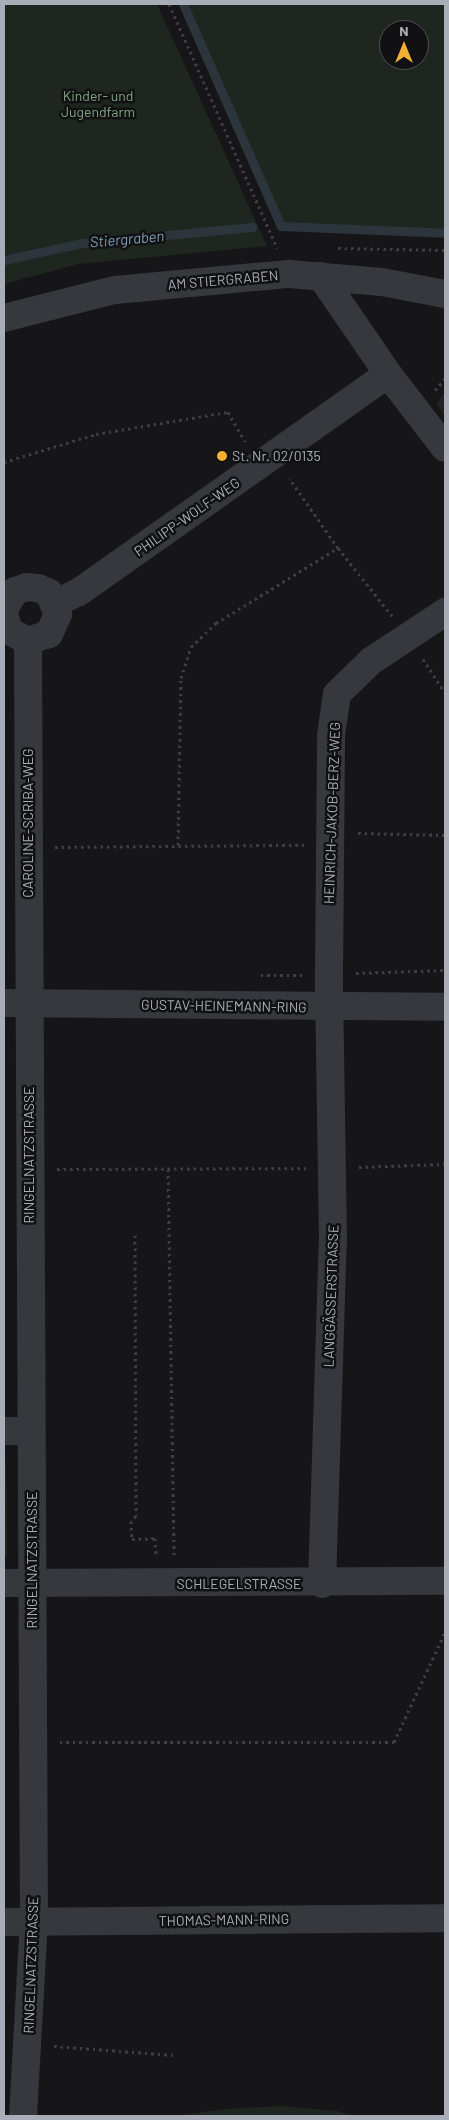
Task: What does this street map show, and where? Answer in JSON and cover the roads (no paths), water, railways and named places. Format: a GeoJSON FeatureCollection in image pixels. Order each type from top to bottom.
{"type":"FeatureCollection","features":[{"type":"Feature","properties":{"kind":"street","name":"AM STIERGRABEN"},"geometry":{"type":"LineString","coordinates":[[4,318],[115,290],[289,274],[382,282],[445,294]]}},
{"type":"Feature","properties":{"kind":"street"},"geometry":{"type":"LineString","coordinates":[[321,276],[388,374],[445,448]]}},
{"type":"Feature","properties":{"kind":"street","name":"PHILIPP-WOLF-WEG"},"geometry":{"type":"LineString","coordinates":[[56,603],[79,592],[266,462],[388,374]]}},
{"type":"Feature","properties":{"kind":"street"},"geometry":{"type":"LineString","coordinates":[[4,609],[16,591],[27,587],[49,593],[56,603],[58,614],[49,634],[28,641],[9,631],[4,614]]}},
{"type":"Feature","properties":{"kind":"street","name":"HEINRICH-JAKOB-BERZ-WEG"},"geometry":{"type":"LineString","coordinates":[[330,1007],[332,735],[338,694],[371,661],[445,612]]}},
{"type":"Feature","properties":{"kind":"street","name":"CAROLINE-SCRIBA-WEG"},"geometry":{"type":"LineString","coordinates":[[16,1004],[28,847],[28,641]]}},
{"type":"Feature","properties":{"kind":"street","name":"GUSTAV-HEINEMANN-RING"},"geometry":{"type":"LineString","coordinates":[[16,1004],[445,1007]]}},
{"type":"Feature","properties":{"kind":"street","name":"RINGELNATZSTRASSE"},"geometry":{"type":"LineString","coordinates":[[16,1004],[29,1169],[33,1742],[34,1922],[23,2116]]}},
{"type":"Feature","properties":{"kind":"street","name":"LANGGÄSSERSTRASSE"},"geometry":{"type":"LineString","coordinates":[[322,1584],[332,1168],[330,1007]]}},
{"type":"Feature","properties":{"kind":"street"},"geometry":{"type":"LineString","coordinates":[[4,1431],[31,1431]]}},
{"type":"Feature","properties":{"kind":"street","name":"SCHLEGELSTRASSE"},"geometry":{"type":"LineString","coordinates":[[4,1583],[322,1584],[445,1581]]}},
{"type":"Feature","properties":{"kind":"street","name":"THOMAS-MANN-RING"},"geometry":{"type":"LineString","coordinates":[[4,1922],[445,1918]]}},
{"type":"Feature","properties":{"kind":"waterway"},"geometry":{"type":"LineString","coordinates":[[183,4],[281,226],[445,233]]}},
{"type":"Feature","properties":{"kind":"waterway","name":"Stiergraben"},"geometry":{"type":"LineString","coordinates":[[4,260],[82,243],[252,227]]}},
{"type":"Feature","properties":{"kind":"place","name":"St. Nr. 02/0135"},"geometry":{"type":"Point","coordinates":[222,456]}},
{"type":"Feature","properties":{"kind":"park label","name":"Kinder- und Jugendfarm"},"geometry":{"type":"Point","coordinates":[98,104]}}]}
